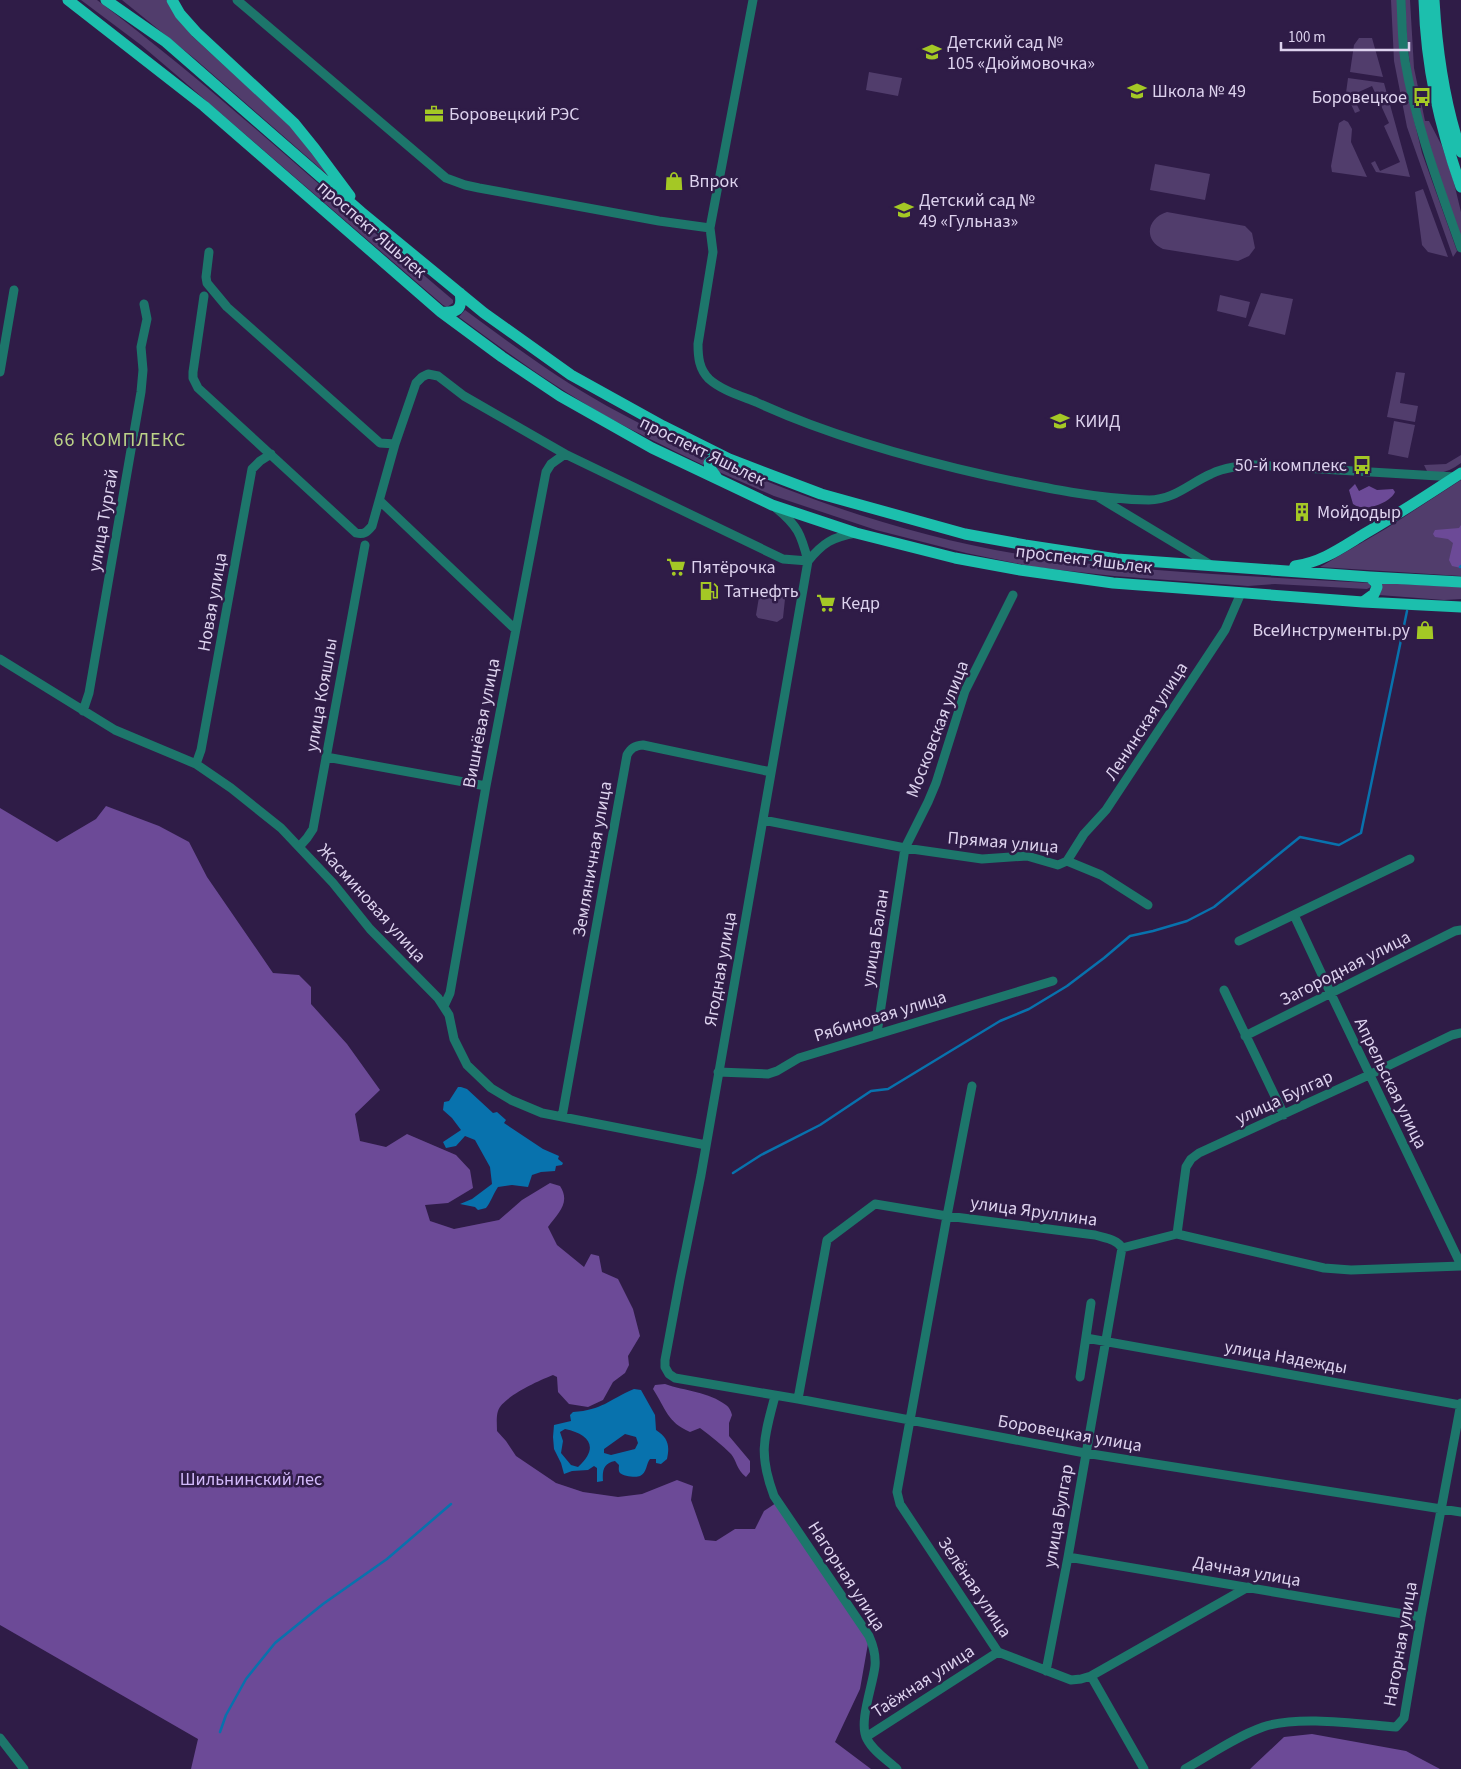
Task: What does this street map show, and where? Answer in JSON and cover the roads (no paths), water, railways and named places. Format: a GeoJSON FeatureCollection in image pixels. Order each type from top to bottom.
{"type":"FeatureCollection","features":[{"type":"Feature","properties":{"kind":"main road","name":"проспект Яшьлек"},"geometry":{"type":"LineString","coordinates":[[68,0],[204,106],[441,312],[502,357],[560,396],[652,448],[772,505],[856,533],[955,558],[1020,570],[1113,583],[1363,602],[1461,607]]}},
{"type":"Feature","properties":{"kind":"main road","name":"проспект Яшьлек"},"geometry":{"type":"LineString","coordinates":[[106,0],[166,42],[361,212],[484,313],[571,376],[729,459],[822,494],[965,534],[1025,545],[1117,559],[1461,582]]}},
{"type":"Feature","properties":{"kind":"main road"},"geometry":{"type":"LineString","coordinates":[[172,0],[180,14],[196,32],[304,134],[361,212]]}},
{"type":"Feature","properties":{"kind":"main road"},"geometry":{"type":"LineString","coordinates":[[1424,0],[1425,34],[1435,100],[1461,187]]}},
{"type":"Feature","properties":{"kind":"main road"},"geometry":{"type":"LineString","coordinates":[[1434,0],[1437,40],[1445,95],[1450,120],[1461,152]]}},
{"type":"Feature","properties":{"kind":"main road"},"geometry":{"type":"LineString","coordinates":[[441,312],[452,313],[460,307],[462,302],[460,293]]}},
{"type":"Feature","properties":{"kind":"main road"},"geometry":{"type":"LineString","coordinates":[[717,478],[709,463],[713,460],[729,459]]}},
{"type":"Feature","properties":{"kind":"main road"},"geometry":{"type":"LineString","coordinates":[[1273,569],[1310,564],[1326,557],[1458,475]]}},
{"type":"Feature","properties":{"kind":"main road"},"geometry":{"type":"LineString","coordinates":[[1363,602],[1374,594],[1377,588],[1376,583],[1370,577]]}},
{"type":"Feature","properties":{"kind":"street"},"geometry":{"type":"LineString","coordinates":[[237,0],[446,178],[472,187],[710,228]]}},
{"type":"Feature","properties":{"kind":"street"},"geometry":{"type":"LineString","coordinates":[[753,0],[710,228],[712,252],[698,344],[698,356],[703,372],[719,386],[823,430],[924,461],[1036,486],[1095,495],[1150,500],[1161,499],[1177,494],[1211,474],[1225,469],[1255,465],[1458,475]]}},
{"type":"Feature","properties":{"kind":"street"},"geometry":{"type":"LineString","coordinates":[[1401,0],[1405,59],[1411,94],[1426,151],[1461,248]]}},
{"type":"Feature","properties":{"kind":"street"},"geometry":{"type":"LineString","coordinates":[[208,252],[207,283],[227,306],[380,443],[395,444]]}},
{"type":"Feature","properties":{"kind":"street"},"geometry":{"type":"LineString","coordinates":[[0,372],[14,290]]}},
{"type":"Feature","properties":{"kind":"street"},"geometry":{"type":"LineString","coordinates":[[204,296],[193,372],[195,384],[356,533],[367,532],[372,526],[395,444],[416,383],[428,374],[438,376],[464,396],[564,454],[783,559],[808,561]]}},
{"type":"Feature","properties":{"kind":"street","name":"улица Тургай"},"geometry":{"type":"LineString","coordinates":[[83,711],[89,693],[141,392],[143,370],[141,347],[147,319],[144,304]]}},
{"type":"Feature","properties":{"kind":"street","name":"Новая улица"},"geometry":{"type":"LineString","coordinates":[[196,764],[201,750],[252,469],[260,460],[271,454]]}},
{"type":"Feature","properties":{"kind":"street","name":"Вишнёвая улица"},"geometry":{"type":"LineString","coordinates":[[444,1006],[450,993],[486,786],[546,472],[551,464],[564,454]]}},
{"type":"Feature","properties":{"kind":"street"},"geometry":{"type":"LineString","coordinates":[[1095,495],[1214,566]]}},
{"type":"Feature","properties":{"kind":"street"},"geometry":{"type":"LineString","coordinates":[[380,501],[516,629]]}},
{"type":"Feature","properties":{"kind":"street"},"geometry":{"type":"LineString","coordinates":[[772,505],[792,521],[802,537],[808,561]]}},
{"type":"Feature","properties":{"kind":"street"},"geometry":{"type":"LineString","coordinates":[[808,561],[827,541],[856,533]]}},
{"type":"Feature","properties":{"kind":"street","name":"улица Кояшлы"},"geometry":{"type":"LineString","coordinates":[[299,847],[308,838],[313,829],[365,545]]}},
{"type":"Feature","properties":{"kind":"street","name":"Ягодная улица"},"geometry":{"type":"LineString","coordinates":[[675,1378],[669,1374],[665,1367],[665,1360],[706,1145],[808,561]]}},
{"type":"Feature","properties":{"kind":"street","name":"Ленинская улица"},"geometry":{"type":"LineString","coordinates":[[1067,861],[1084,834],[1106,810],[1225,630],[1241,592]]}},
{"type":"Feature","properties":{"kind":"street","name":"Московская улица"},"geometry":{"type":"LineString","coordinates":[[905,848],[936,783],[965,691],[1013,595]]}},
{"type":"Feature","properties":{"kind":"street","name":"Жасминовая улица"},"geometry":{"type":"LineString","coordinates":[[0,659],[121,733],[196,764],[231,788],[281,828],[333,883],[370,929],[444,1006],[449,1015],[458,1049],[467,1065],[491,1088],[519,1104],[562,1118],[706,1145]]}},
{"type":"Feature","properties":{"kind":"street","name":"Земляничная улица"},"geometry":{"type":"LineString","coordinates":[[562,1118],[627,755],[635,746],[643,745],[771,772]]}},
{"type":"Feature","properties":{"kind":"street"},"geometry":{"type":"LineString","coordinates":[[326,757],[486,786]]}},
{"type":"Feature","properties":{"kind":"street","name":"Прямая улица"},"geometry":{"type":"LineString","coordinates":[[763,820],[905,848],[982,859],[1027,856],[1058,865],[1067,861]]}},
{"type":"Feature","properties":{"kind":"street","name":"улица Балан"},"geometry":{"type":"LineString","coordinates":[[877,1034],[905,848]]}},
{"type":"Feature","properties":{"kind":"street"},"geometry":{"type":"LineString","coordinates":[[1239,941],[1410,860]]}},
{"type":"Feature","properties":{"kind":"street"},"geometry":{"type":"LineString","coordinates":[[1067,861],[1101,875],[1148,905]]}},
{"type":"Feature","properties":{"kind":"street","name":"Апрельская улица"},"geometry":{"type":"LineString","coordinates":[[1294,915],[1461,1266]]}},
{"type":"Feature","properties":{"kind":"street","name":"Загородная улица"},"geometry":{"type":"LineString","coordinates":[[1245,1036],[1455,931],[1461,930]]}},
{"type":"Feature","properties":{"kind":"street","name":"Рябиновая улица"},"geometry":{"type":"LineString","coordinates":[[718,1072],[768,1074],[799,1058],[1053,980]]}},
{"type":"Feature","properties":{"kind":"street"},"geometry":{"type":"LineString","coordinates":[[1224,990],[1284,1115]]}},
{"type":"Feature","properties":{"kind":"street","name":"улица Булгар"},"geometry":{"type":"LineString","coordinates":[[1177,1234],[1186,1168],[1191,1159],[1199,1153],[1370,1075],[1452,1035],[1461,1033]]}},
{"type":"Feature","properties":{"kind":"street","name":"Зелёная улица"},"geometry":{"type":"LineString","coordinates":[[972,1086],[897,1492],[900,1504],[998,1652],[1071,1680],[1091,1676],[1248,1587]]}},
{"type":"Feature","properties":{"kind":"street","name":"улица Яруллина"},"geometry":{"type":"LineString","coordinates":[[798,1399],[827,1240],[875,1204],[947,1216],[1095,1235],[1114,1241],[1120,1244],[1122,1248]]}},
{"type":"Feature","properties":{"kind":"street"},"geometry":{"type":"LineString","coordinates":[[1122,1248],[1177,1234],[1324,1268],[1351,1270],[1461,1266]]}},
{"type":"Feature","properties":{"kind":"street","name":"улица Булгар"},"geometry":{"type":"LineString","coordinates":[[1046,1670],[1068,1557],[1122,1248]]}},
{"type":"Feature","properties":{"kind":"street"},"geometry":{"type":"LineString","coordinates":[[1080,1377],[1091,1303]]}},
{"type":"Feature","properties":{"kind":"street","name":"улица Надежды"},"geometry":{"type":"LineString","coordinates":[[1086,1338],[1461,1404]]}},
{"type":"Feature","properties":{"kind":"street","name":"Боровецкая улица"},"geometry":{"type":"LineString","coordinates":[[675,1378],[1085,1453],[1461,1512]]}},
{"type":"Feature","properties":{"kind":"street","name":"Нагорная улица"},"geometry":{"type":"LineString","coordinates":[[775,1396],[764,1435],[763,1449],[767,1478],[774,1496],[869,1636],[874,1649],[876,1664],[864,1720],[866,1737]]}},
{"type":"Feature","properties":{"kind":"street","name":"Нагорная улица"},"geometry":{"type":"LineString","coordinates":[[1185,1769],[1246,1734],[1284,1722],[1301,1721],[1396,1727],[1404,1718],[1420,1617],[1461,1404]]}},
{"type":"Feature","properties":{"kind":"street","name":"Дачная улица"},"geometry":{"type":"LineString","coordinates":[[1068,1557],[1420,1617]]}},
{"type":"Feature","properties":{"kind":"street","name":"Таёжная улица"},"geometry":{"type":"LineString","coordinates":[[866,1737],[998,1652]]}},
{"type":"Feature","properties":{"kind":"street"},"geometry":{"type":"LineString","coordinates":[[1091,1676],[1144,1769]]}},
{"type":"Feature","properties":{"kind":"street"},"geometry":{"type":"LineString","coordinates":[[866,1737],[872,1746],[897,1769]]}},
{"type":"Feature","properties":{"kind":"street"},"geometry":{"type":"LineString","coordinates":[[0,1738],[24,1769]]}},
{"type":"Feature","properties":{"kind":"water"},"geometry":{"type":"Polygon","coordinates":[[[458,1087],[467,1089],[493,1113],[497,1112],[506,1120],[504,1123],[543,1149],[559,1156],[558,1159],[563,1163],[562,1165],[556,1166],[555,1171],[532,1175],[528,1187],[512,1185],[498,1187],[486,1208],[478,1210],[475,1207],[460,1204],[472,1199],[492,1184],[490,1167],[475,1140],[465,1136],[456,1146],[446,1148],[443,1142],[461,1130],[443,1110],[444,1102],[449,1101],[458,1087]]]}},
{"type":"Feature","properties":{"kind":"water"},"geometry":{"type":"Polygon","coordinates":[[[634,1389],[641,1390],[655,1415],[656,1430],[667,1442],[667,1459],[661,1464],[656,1463],[656,1459],[650,1459],[644,1473],[638,1477],[620,1473],[619,1465],[615,1461],[608,1463],[604,1468],[603,1481],[597,1482],[597,1468],[594,1466],[588,1470],[572,1471],[564,1474],[554,1449],[554,1425],[571,1421],[570,1415],[573,1412],[599,1407],[634,1389]],[[565,1429],[560,1432],[563,1441],[561,1453],[571,1465],[578,1467],[589,1453],[589,1442],[580,1434],[565,1429]],[[625,1434],[604,1449],[604,1453],[611,1455],[635,1449],[638,1443],[636,1437],[625,1434]]]}},
{"type":"Feature","properties":{"kind":"waterway"},"geometry":{"type":"LineString","coordinates":[[733,1173],[761,1155],[820,1125],[871,1091],[888,1089],[1000,1021],[1029,1009],[1067,986],[1130,936],[1187,921],[1214,907],[1300,837],[1339,845],[1361,833],[1407,611]]}},
{"type":"Feature","properties":{"kind":"waterway"},"geometry":{"type":"LineString","coordinates":[[220,1732],[226,1715],[246,1679],[275,1643],[323,1604],[387,1559],[451,1504]]}},
{"type":"Feature","properties":{"kind":"place","name":"Детский сад № 105 «Дюймовочка»"},"geometry":{"type":"Point","coordinates":[932,52]}},
{"type":"Feature","properties":{"kind":"place","name":"Школа № 49"},"geometry":{"type":"Point","coordinates":[1137,91]}},
{"type":"Feature","properties":{"kind":"place","name":"Боровецкое"},"geometry":{"type":"Point","coordinates":[1422,97]}},
{"type":"Feature","properties":{"kind":"place","name":"Боровецкий РЭС"},"geometry":{"type":"Point","coordinates":[434,114]}},
{"type":"Feature","properties":{"kind":"place","name":"Впрок"},"geometry":{"type":"Point","coordinates":[674,181]}},
{"type":"Feature","properties":{"kind":"place","name":"Детский сад № 49 «Гульназ»"},"geometry":{"type":"Point","coordinates":[904,210]}},
{"type":"Feature","properties":{"kind":"place","name":"КИИД"},"geometry":{"type":"Point","coordinates":[1060,421]}},
{"type":"Feature","properties":{"kind":"place","name":"50-й комплекс"},"geometry":{"type":"Point","coordinates":[1362,465]}},
{"type":"Feature","properties":{"kind":"place","name":"Мойдодыр"},"geometry":{"type":"Point","coordinates":[1302,512]}},
{"type":"Feature","properties":{"kind":"place","name":"Пятёрочка"},"geometry":{"type":"Point","coordinates":[676,567]}},
{"type":"Feature","properties":{"kind":"place","name":"Татнефть"},"geometry":{"type":"Point","coordinates":[709,591]}},
{"type":"Feature","properties":{"kind":"place","name":"Кедр"},"geometry":{"type":"Point","coordinates":[826,603]}},
{"type":"Feature","properties":{"kind":"place","name":"ВсеИнструменты.ру"},"geometry":{"type":"Point","coordinates":[1425,630]}},
{"type":"Feature","properties":{"kind":"district","name":"66 КОМПЛЕКС"},"geometry":{"type":"Point","coordinates":[120,439]}},
{"type":"Feature","properties":{"kind":"park label","name":"Шильнинский лес"},"geometry":{"type":"Point","coordinates":[251,1479]}}]}
